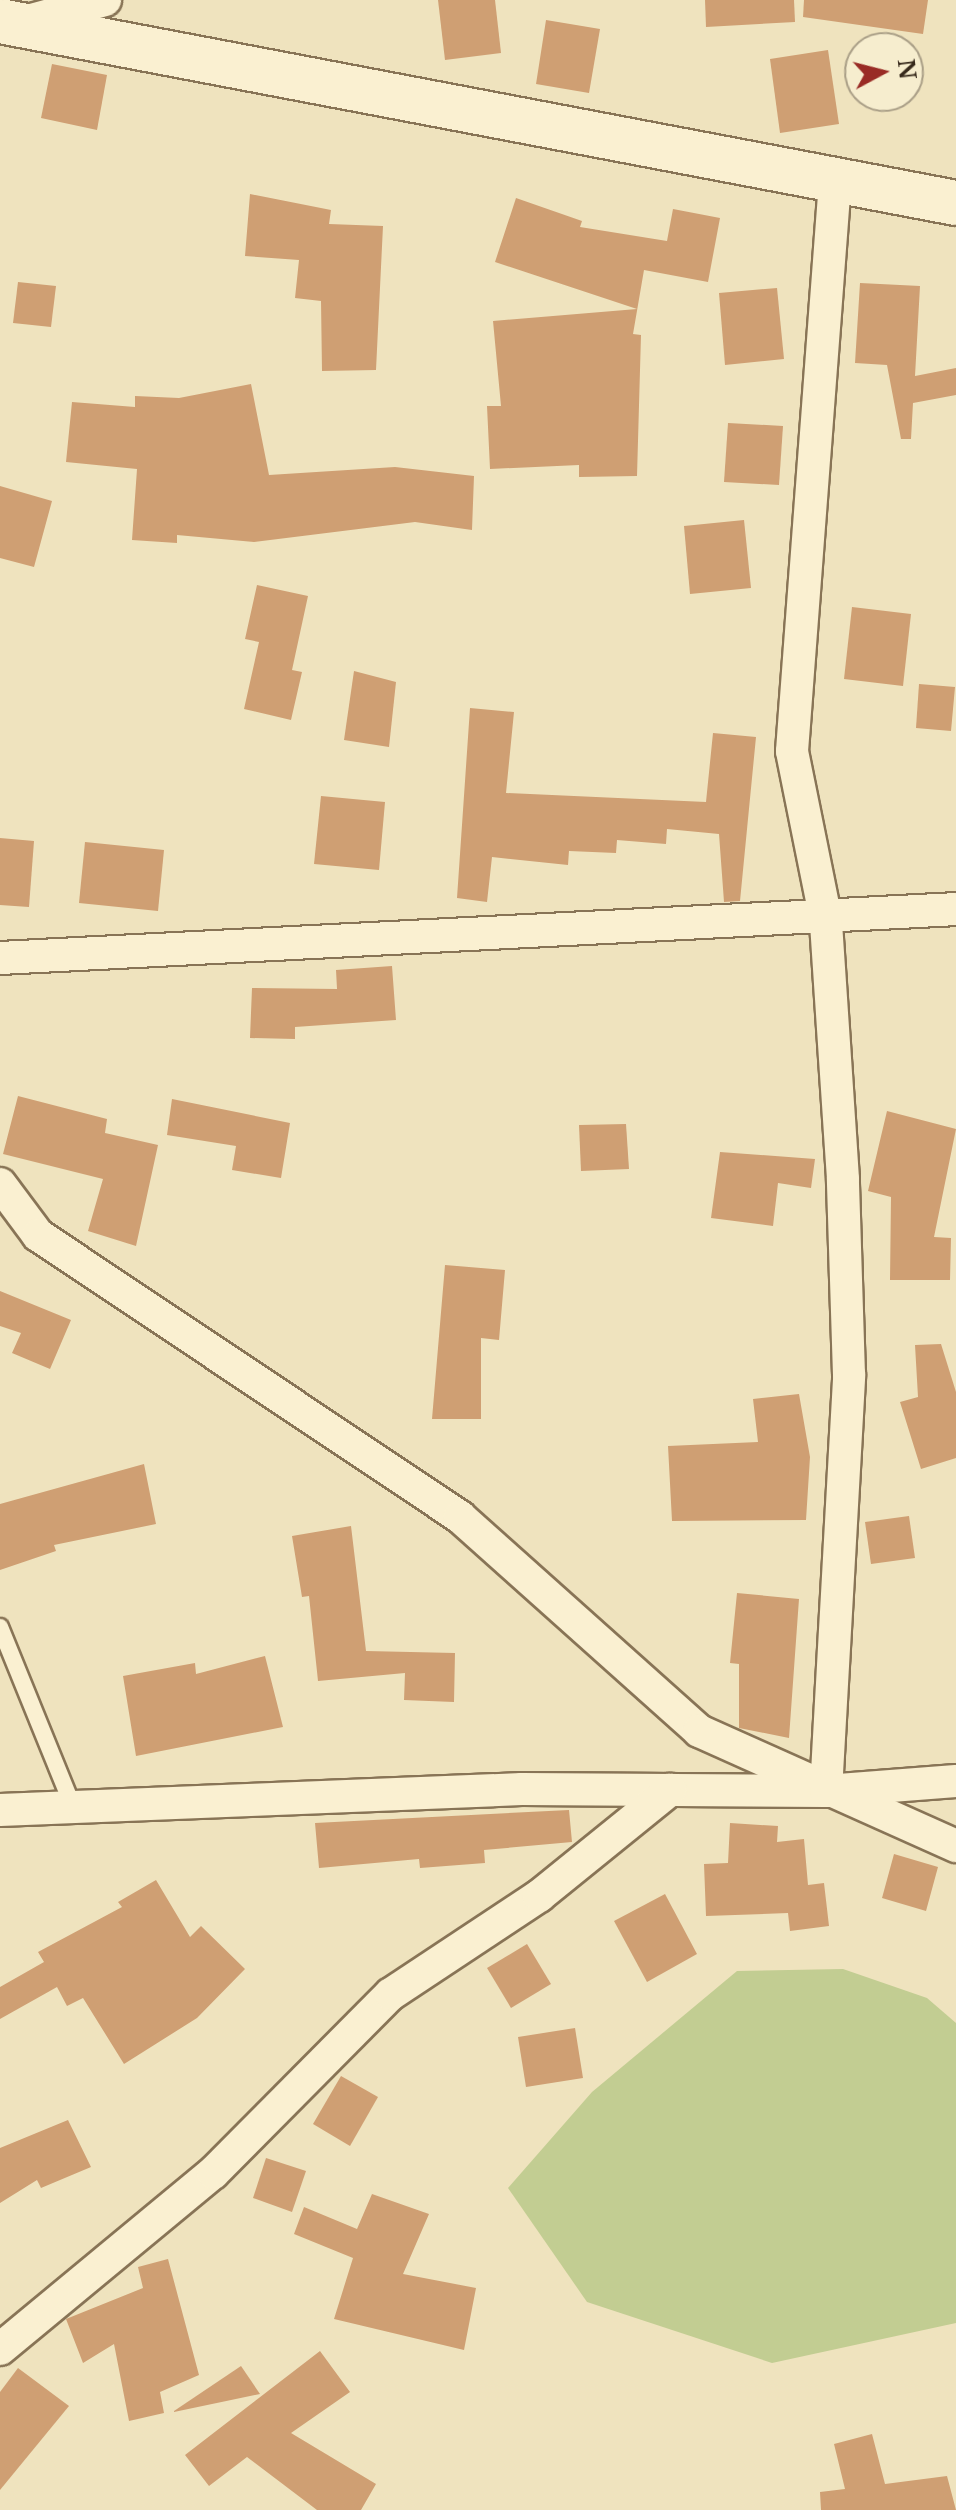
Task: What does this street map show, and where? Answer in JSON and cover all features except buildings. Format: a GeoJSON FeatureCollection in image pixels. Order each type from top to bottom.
{"type":"FeatureCollection","features":[{"type":"Feature","properties":{"kind":"street"},"geometry":{"type":"LineString","coordinates":[[9,22],[105,0]]}},
{"type":"Feature","properties":{"kind":"street"},"geometry":{"type":"LineString","coordinates":[[9,22],[956,203]]}},
{"type":"Feature","properties":{"kind":"street"},"geometry":{"type":"LineString","coordinates":[[826,1791],[849,1375],[826,920],[792,751],[835,182]]}},
{"type":"Feature","properties":{"kind":"street"},"geometry":{"type":"LineString","coordinates":[[0,958],[826,920],[956,909]]}},
{"type":"Feature","properties":{"kind":"street"},"geometry":{"type":"LineString","coordinates":[[0,1184],[38,1235],[460,1517],[699,1731],[826,1791],[956,1846]]}},
{"type":"Feature","properties":{"kind":"street"},"geometry":{"type":"LineString","coordinates":[[0,1810],[72,1804],[670,1790],[826,1791],[956,1781]]}},
{"type":"Feature","properties":{"kind":"street"},"geometry":{"type":"LineString","coordinates":[[0,2349],[213,2173],[391,1994],[539,1896],[670,1790]]}},
{"type":"Feature","properties":{"kind":"lane"},"geometry":{"type":"LineString","coordinates":[[0,1627],[72,1804]]}},
{"type":"Feature","properties":{"kind":"green space"},"geometry":{"type":"Polygon","coordinates":[[[843,1969],[927,1998],[956,2023],[956,2323],[772,2363],[587,2302],[508,2188],[592,2092],[737,1971],[843,1969]]]}}]}
